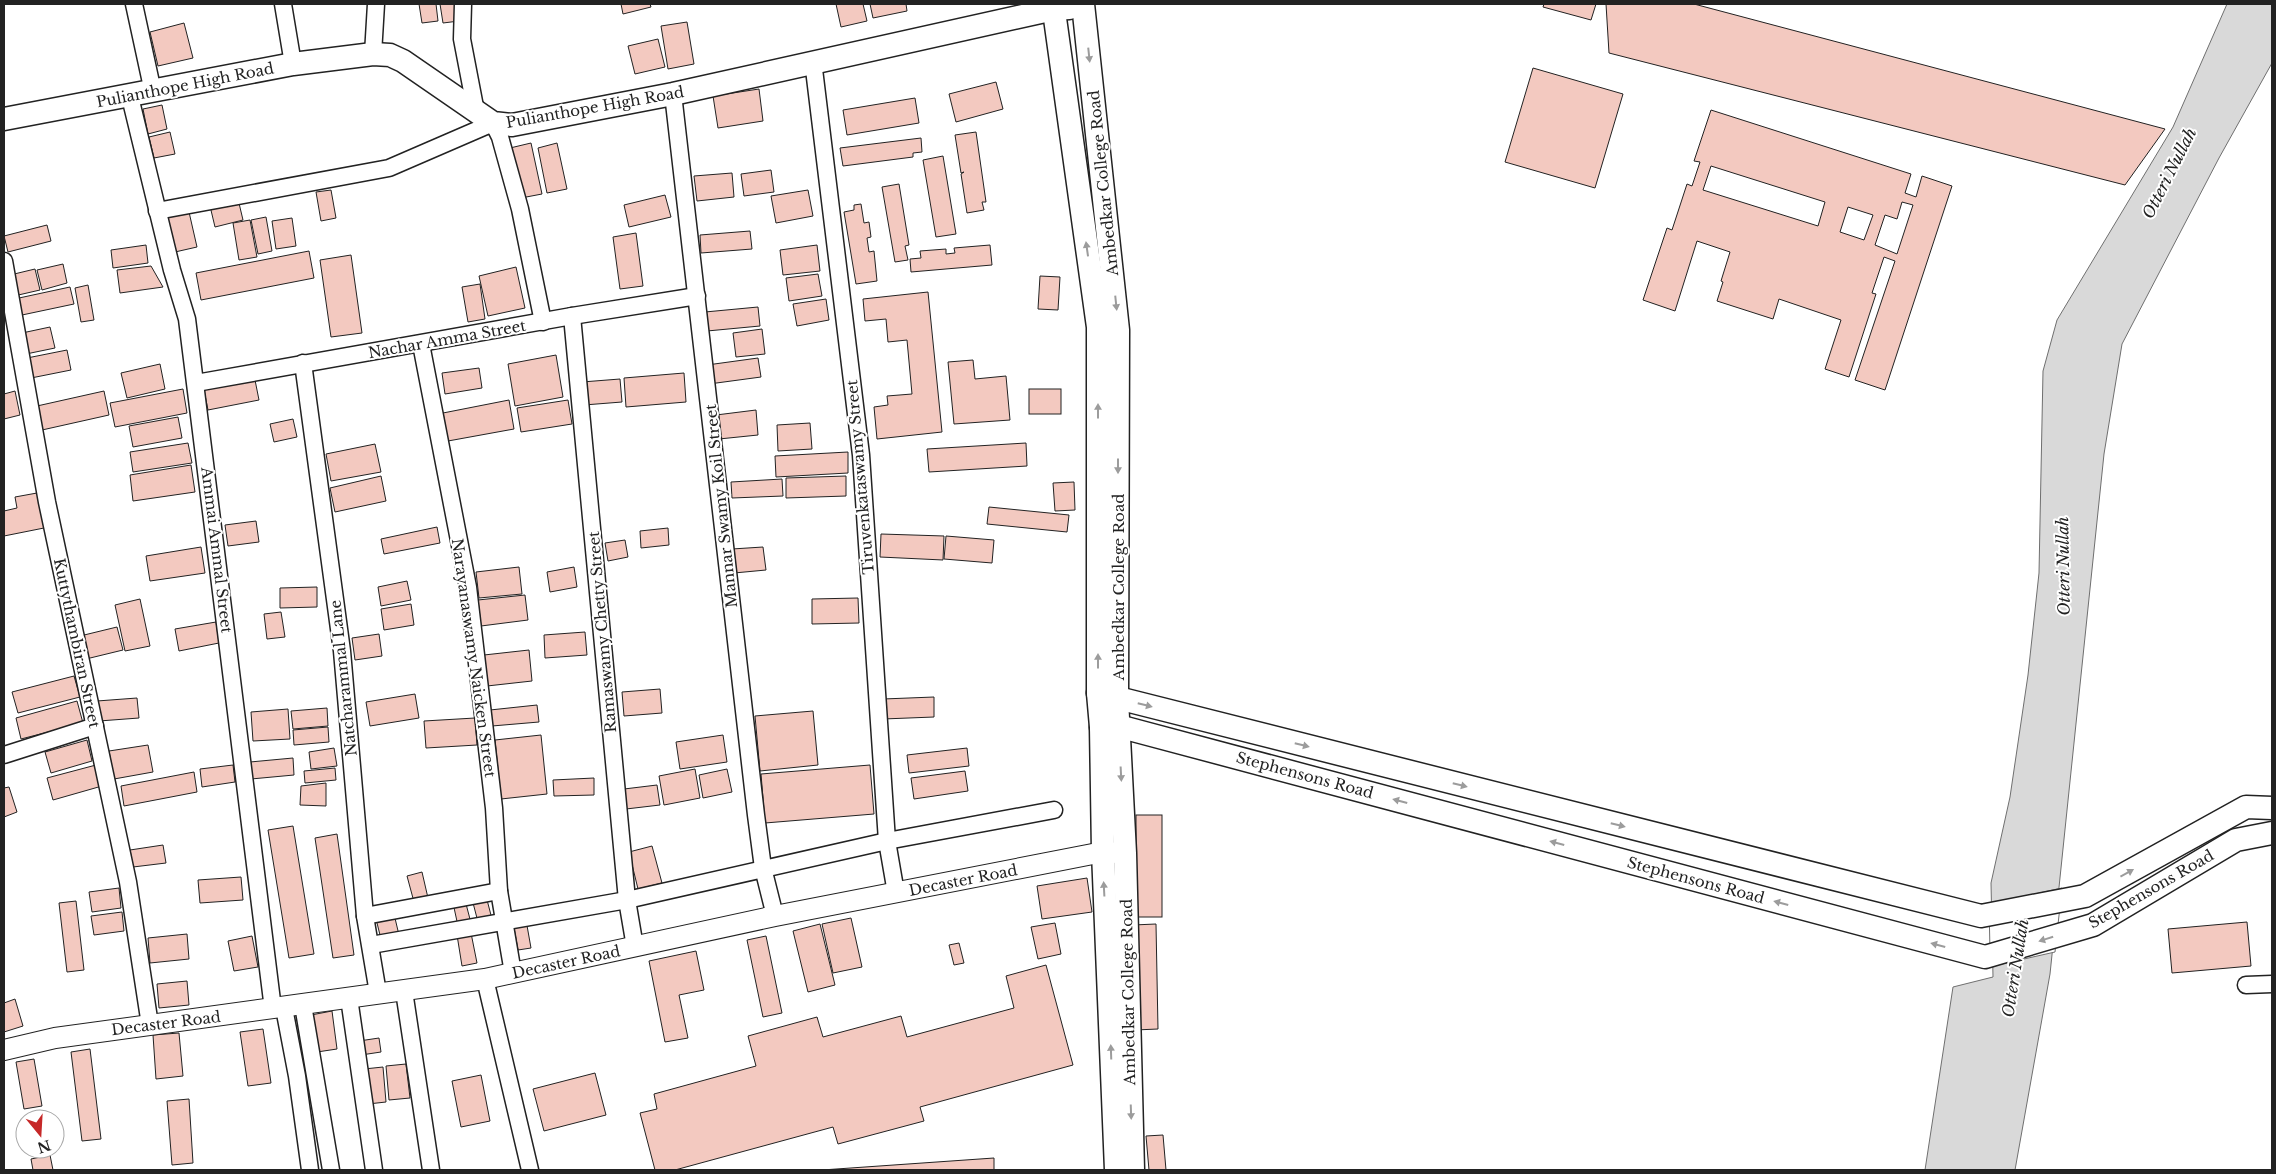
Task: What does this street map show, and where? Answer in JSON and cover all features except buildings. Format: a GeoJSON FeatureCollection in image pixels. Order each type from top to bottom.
{"type":"FeatureCollection","features":[{"type":"Feature","properties":{"kind":"main road","name":"Pulianthope High Road"},"geometry":{"type":"LineString","coordinates":[[4,119],[130,97],[293,64],[373,54],[390,55],[403,61],[484,118],[501,125],[673,94],[1054,6],[1083,5]]}},
{"type":"Feature","properties":{"kind":"main road","name":"Ambedkar College Road"},"geometry":{"type":"LineString","coordinates":[[1083,5],[1118,330],[1108,696]]}},
{"type":"Feature","properties":{"kind":"main road","name":"Ambedkar College Road"},"geometry":{"type":"LineString","coordinates":[[1054,6],[1098,328],[1108,696],[1125,853],[1133,1170]]}},
{"type":"Feature","properties":{"kind":"main road","name":"Stephensons Road"},"geometry":{"type":"LineString","coordinates":[[1108,696],[1981,916],[2085,896],[2246,808],[2272,808]]}},
{"type":"Feature","properties":{"kind":"main road","name":"Ambedkar College Road"},"geometry":{"type":"LineString","coordinates":[[1110,726],[1103,852],[1116,1170]]}},
{"type":"Feature","properties":{"kind":"main road","name":"Stephensons Road"},"geometry":{"type":"LineString","coordinates":[[1110,726],[1985,957],[2093,925],[2236,840],[2272,833]]}},
{"type":"Feature","properties":{"kind":"street"},"geometry":{"type":"LineString","coordinates":[[134,4],[153,92]]}},
{"type":"Feature","properties":{"kind":"street"},"geometry":{"type":"LineString","coordinates":[[283,4],[293,64]]}},
{"type":"Feature","properties":{"kind":"street"},"geometry":{"type":"LineString","coordinates":[[373,54],[376,4]]}},
{"type":"Feature","properties":{"kind":"street"},"geometry":{"type":"LineString","coordinates":[[463,4],[462,39],[484,118],[500,138],[520,209],[543,322]]}},
{"type":"Feature","properties":{"kind":"street","name":"Tiruvenkataswamy Street"},"geometry":{"type":"LineString","coordinates":[[813,61],[860,454],[887,841],[896,893]]}},
{"type":"Feature","properties":{"kind":"street","name":"Mannar Swamy Koil Street"},"geometry":{"type":"LineString","coordinates":[[673,94],[763,868],[775,916]]}},
{"type":"Feature","properties":{"kind":"street","name":"Ammai Ammal Street"},"geometry":{"type":"LineString","coordinates":[[130,97],[157,210],[187,319],[287,1007]]}},
{"type":"Feature","properties":{"kind":"street"},"geometry":{"type":"LineString","coordinates":[[157,210],[389,168],[484,118]]}},
{"type":"Feature","properties":{"kind":"street","name":"Kuttythambiran Street"},"geometry":{"type":"LineString","coordinates":[[4,261],[47,502],[128,882],[150,1025]]}},
{"type":"Feature","properties":{"kind":"street","name":"Nachar Amma Street"},"geometry":{"type":"LineString","coordinates":[[196,383],[572,316],[697,296]]}},
{"type":"Feature","properties":{"kind":"street","name":"Ramaswamy Chetty Street"},"geometry":{"type":"LineString","coordinates":[[572,316],[627,900],[635,947]]}},
{"type":"Feature","properties":{"kind":"street","name":"Narayanaswamy Naicken Street"},"geometry":{"type":"LineString","coordinates":[[421,344],[468,587],[494,808],[499,891],[513,973]]}},
{"type":"Feature","properties":{"kind":"street","name":"Natcharammal Lane"},"geometry":{"type":"LineString","coordinates":[[303,363],[342,651],[365,916],[378,993]]}},
{"type":"Feature","properties":{"kind":"street"},"geometry":{"type":"LineString","coordinates":[[4,755],[95,726]]}},
{"type":"Feature","properties":{"kind":"street"},"geometry":{"type":"LineString","coordinates":[[371,945],[627,900],[887,841],[1054,810]]}},
{"type":"Feature","properties":{"kind":"street","name":"Decaster Road"},"geometry":{"type":"LineString","coordinates":[[4,1050],[55,1038],[485,979],[775,916],[1103,852],[1125,853]]}},
{"type":"Feature","properties":{"kind":"street"},"geometry":{"type":"LineString","coordinates":[[365,916],[499,891]]}},
{"type":"Feature","properties":{"kind":"street"},"geometry":{"type":"LineString","coordinates":[[485,979],[530,1170]]}},
{"type":"Feature","properties":{"kind":"street"},"geometry":{"type":"LineString","coordinates":[[2246,985],[2272,984]]}},
{"type":"Feature","properties":{"kind":"street"},"geometry":{"type":"LineString","coordinates":[[404,991],[431,1170]]}},
{"type":"Feature","properties":{"kind":"street"},"geometry":{"type":"LineString","coordinates":[[348,998],[374,1170]]}},
{"type":"Feature","properties":{"kind":"street"},"geometry":{"type":"LineString","coordinates":[[287,1007],[310,1170]]}},
{"type":"Feature","properties":{"kind":"street"},"geometry":{"type":"LineString","coordinates":[[287,1007],[331,1170]]}},
{"type":"Feature","properties":{"kind":"water","name":"Otteri Nullah"},"geometry":{"type":"Polygon","coordinates":[[[2227,4],[2272,4],[2272,63],[2219,158],[2122,344],[2104,454],[2050,974],[2015,1170],[1925,1170],[1953,987],[1993,977],[1991,883],[2010,797],[2028,675],[2039,573],[2043,371],[2057,320],[2173,127],[2227,4]]]}},
{"type":"Feature","properties":{"kind":"pier"},"geometry":{"type":"Polygon","coordinates":[[[2062,888],[2055,952],[1993,966],[1990,952],[1989,904],[2062,888]]]}}]}
